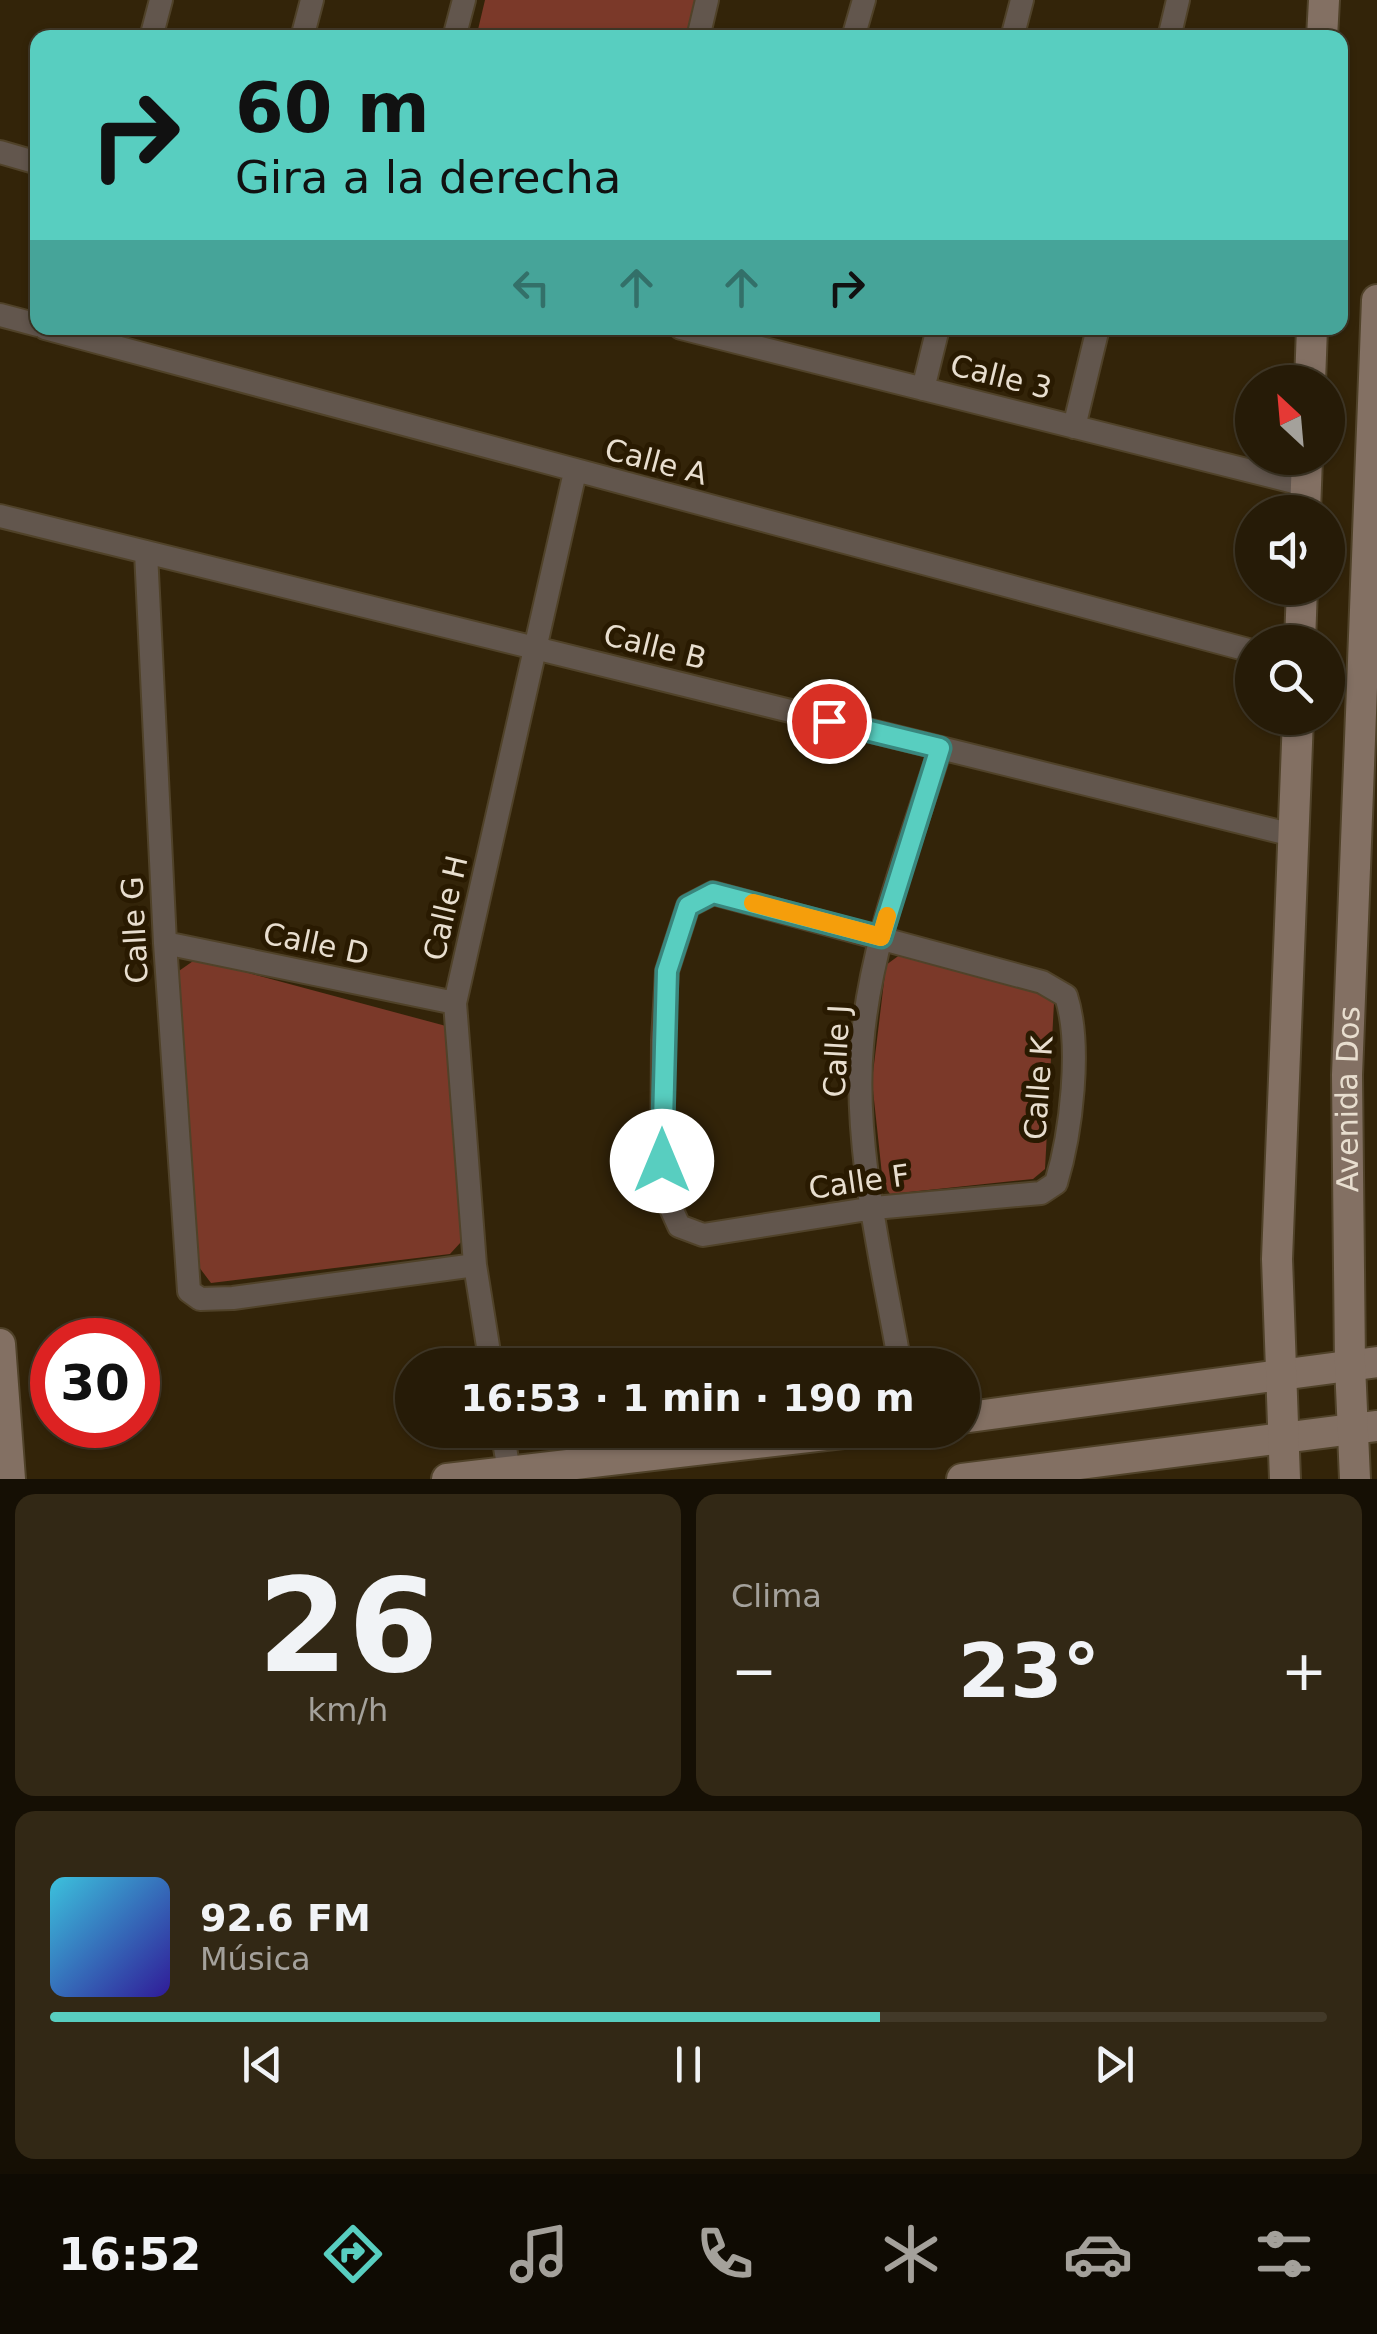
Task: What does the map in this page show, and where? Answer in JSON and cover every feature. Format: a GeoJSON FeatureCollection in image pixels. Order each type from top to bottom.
{"type":"FeatureCollection","features":[{"type":"Feature","properties":{"kind":"street"},"geometry":{"type":"LineString","coordinates":[[153,30],[161,0]]}},
{"type":"Feature","properties":{"kind":"street"},"geometry":{"type":"LineString","coordinates":[[304,30],[312,0]]}},
{"type":"Feature","properties":{"kind":"street"},"geometry":{"type":"LineString","coordinates":[[456,30],[464,0]]}},
{"type":"Feature","properties":{"kind":"street"},"geometry":{"type":"LineString","coordinates":[[700,30],[707,0]]}},
{"type":"Feature","properties":{"kind":"street"},"geometry":{"type":"LineString","coordinates":[[855,30],[864,0]]}},
{"type":"Feature","properties":{"kind":"street"},"geometry":{"type":"LineString","coordinates":[[1014,30],[1022,0]]}},
{"type":"Feature","properties":{"kind":"street"},"geometry":{"type":"LineString","coordinates":[[1171,30],[1177,0]]}},
{"type":"Feature","properties":{"kind":"street"},"geometry":{"type":"LineString","coordinates":[[1322,30],[1324,0]]}},
{"type":"Feature","properties":{"kind":"street"},"geometry":{"type":"LineString","coordinates":[[0,152],[30,161]]}},
{"type":"Feature","properties":{"kind":"street","name":"Avenida Dos"},"geometry":{"type":"LineString","coordinates":[[1356,1479],[1364,1427],[1363,1364],[1347,1074],[1371,550],[1377,300]]}},
{"type":"Feature","properties":{"kind":"street"},"geometry":{"type":"LineString","coordinates":[[0,315],[30,324]]}},
{"type":"Feature","properties":{"kind":"street","name":"Calle A"},"geometry":{"type":"LineString","coordinates":[[71,335],[1235,647]]}},
{"type":"Feature","properties":{"kind":"street","name":"Calle 3"},"geometry":{"type":"LineString","coordinates":[[738,335],[771,339],[923,389],[1306,485]]}},
{"type":"Feature","properties":{"kind":"street"},"geometry":{"type":"LineString","coordinates":[[923,389],[936,335]]}},
{"type":"Feature","properties":{"kind":"street"},"geometry":{"type":"LineString","coordinates":[[1074,427],[1096,335]]}},
{"type":"Feature","properties":{"kind":"street"},"geometry":{"type":"LineString","coordinates":[[1311,365],[1312,335]]}},
{"type":"Feature","properties":{"kind":"street","name":"Calle H"},"geometry":{"type":"LineString","coordinates":[[489,1348],[476,1265],[455,1003],[575,472]]}},
{"type":"Feature","properties":{"kind":"street","name":"Calle B"},"geometry":{"type":"LineString","coordinates":[[0,516],[1296,836]]}},
{"type":"Feature","properties":{"kind":"street","name":"Calle G"},"geometry":{"type":"LineString","coordinates":[[146,552],[165,943],[189,1291],[200,1299],[476,1265]]}},
{"type":"Feature","properties":{"kind":"street","name":"Avenida Dos"},"geometry":{"type":"LineString","coordinates":[[1285,1479],[1277,1259],[1298,735]]}},
{"type":"Feature","properties":{"kind":"street","name":"Calle J"},"geometry":{"type":"LineString","coordinates":[[897,1348],[874,1208],[862,1044],[881,937],[940,748]]}},
{"type":"Feature","properties":{"kind":"street","name":"Calle F"},"geometry":{"type":"LineString","coordinates":[[881,937],[713,893],[695,900],[682,917],[667,971],[662,1188],[679,1226],[703,1235],[874,1208],[1041,1193],[1056,1183]]}},
{"type":"Feature","properties":{"kind":"street","name":"Calle K"},"geometry":{"type":"LineString","coordinates":[[881,937],[1042,982],[1066,996],[1074,1021],[1066,1151],[1056,1183]]}},
{"type":"Feature","properties":{"kind":"street","name":"Calle D"},"geometry":{"type":"LineString","coordinates":[[165,943],[455,1003]]}},
{"type":"Feature","properties":{"kind":"street"},"geometry":{"type":"LineString","coordinates":[[0,1344],[10,1479]]}},
{"type":"Feature","properties":{"kind":"street"},"geometry":{"type":"LineString","coordinates":[[980,1416],[1363,1364]]}},
{"type":"Feature","properties":{"kind":"street"},"geometry":{"type":"LineString","coordinates":[[962,1479],[1070,1472],[1364,1427]]}},
{"type":"Feature","properties":{"kind":"street"},"geometry":{"type":"LineString","coordinates":[[505,1448],[508,1472]]}},
{"type":"Feature","properties":{"kind":"street"},"geometry":{"type":"LineString","coordinates":[[447,1479],[714,1448]]}},
{"type":"Feature","properties":{"kind":"shaded area"},"geometry":{"type":"Polygon","coordinates":[[[485,0],[702,0],[695,30],[478,30],[485,0]]]}},
{"type":"Feature","properties":{"kind":"shaded area"},"geometry":{"type":"Polygon","coordinates":[[[901,954],[1047,992],[1054,1003],[1045,1169],[1033,1179],[890,1194],[883,1184],[872,1081],[886,965],[901,954]]]}},
{"type":"Feature","properties":{"kind":"shaded area"},"geometry":{"type":"Polygon","coordinates":[[[196,959],[446,1026],[461,1242],[450,1254],[211,1283],[196,1263],[176,973],[196,959]]]}},
{"type":"Feature","properties":{"kind":"slow traffic"},"geometry":{"type":"LineString","coordinates":[[753,903],[881,937],[887,916]]}},
{"type":"Feature","properties":{"kind":"route"},"geometry":{"type":"LineString","coordinates":[[662,1161],[667,971],[688,906],[713,893],[881,937],[940,748],[829,721]]}}]}
